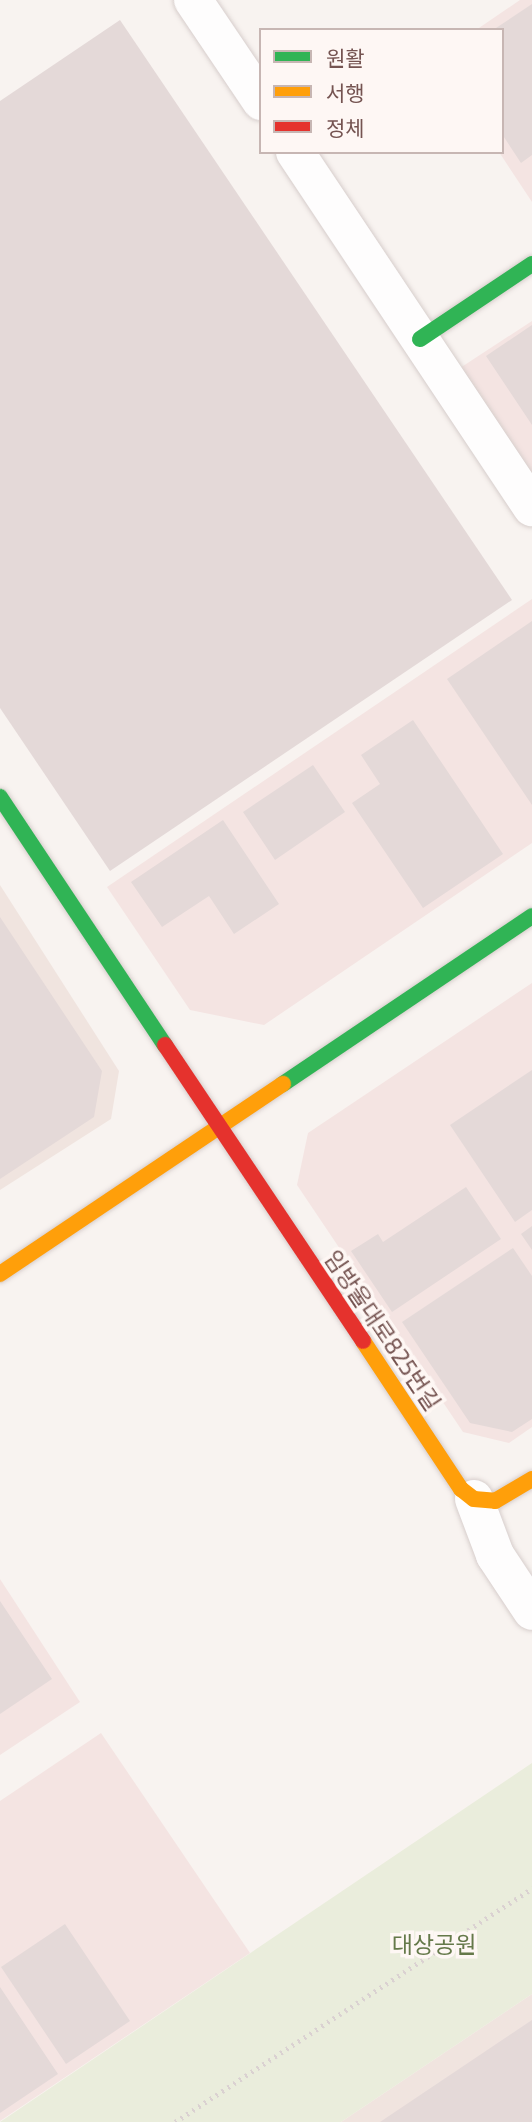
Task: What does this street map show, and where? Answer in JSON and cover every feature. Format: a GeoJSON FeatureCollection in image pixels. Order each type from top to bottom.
{"type":"FeatureCollection","features":[{"type":"Feature","properties":{"kind":"street"},"geometry":{"type":"LineString","coordinates":[[193,0],[259,98]]}},
{"type":"Feature","properties":{"kind":"street"},"geometry":{"type":"LineString","coordinates":[[296,154],[532,506]]}},
{"type":"Feature","properties":{"kind":"street"},"geometry":{"type":"LineString","coordinates":[[420,339],[532,264]]}},
{"type":"Feature","properties":{"kind":"street","name":"임방울대로825번길"},"geometry":{"type":"LineString","coordinates":[[0,797],[461,1489],[474,1499]]}},
{"type":"Feature","properties":{"kind":"street"},"geometry":{"type":"LineString","coordinates":[[0,1274],[222,1128],[532,916]]}},
{"type":"Feature","properties":{"kind":"street"},"geometry":{"type":"LineString","coordinates":[[532,1479],[495,1502],[474,1499],[495,1555],[532,1611]]}},
{"type":"Feature","properties":{"kind":"path"},"geometry":{"type":"LineString","coordinates":[[175,2122],[532,1888]]}},
{"type":"Feature","properties":{"kind":"shaded area"},"geometry":{"type":"Polygon","coordinates":[[[520,0],[532,0],[532,202],[500,154],[504,154],[504,28],[479,28],[520,0]]]}},
{"type":"Feature","properties":{"kind":"shaded area"},"geometry":{"type":"Polygon","coordinates":[[[532,321],[532,477],[460,368],[532,321]]]}},
{"type":"Feature","properties":{"kind":"shaded area"},"geometry":{"type":"Polygon","coordinates":[[[532,599],[532,843],[264,1025],[190,1010],[107,887],[532,599]]]}},
{"type":"Feature","properties":{"kind":"shaded area"},"geometry":{"type":"Polygon","coordinates":[[[0,885],[119,1071],[111,1119],[0,1190],[0,885]]]}},
{"type":"Feature","properties":{"kind":"shaded area"},"geometry":{"type":"Polygon","coordinates":[[[532,983],[532,1427],[509,1443],[463,1432],[297,1185],[308,1133],[532,983]]]}},
{"type":"Feature","properties":{"kind":"shaded area"},"geometry":{"type":"Polygon","coordinates":[[[0,1579],[80,1702],[0,1755],[0,1579]]]}},
{"type":"Feature","properties":{"kind":"shaded area"},"geometry":{"type":"Polygon","coordinates":[[[101,1733],[250,1953],[0,2121],[0,1801],[101,1733]]]}},
{"type":"Feature","properties":{"kind":"shaded area"},"geometry":{"type":"Polygon","coordinates":[[[532,1994],[532,2122],[341,2122],[532,1994]]]}},
{"type":"Feature","properties":{"kind":"green space","name":"대상공원"},"geometry":{"type":"Polygon","coordinates":[[[532,1763],[532,1994],[341,2122],[0,2122],[532,1763]]]}},
{"type":"Feature","properties":{"kind":"building"},"geometry":{"type":"Polygon","coordinates":[[[532,4],[532,155],[521,163],[504,137],[504,28],[496,28],[532,4]]]}},
{"type":"Feature","properties":{"kind":"building"},"geometry":{"type":"Polygon","coordinates":[[[120,20],[512,600],[110,871],[0,708],[0,101],[120,20]]]}},
{"type":"Feature","properties":{"kind":"building"},"geometry":{"type":"Polygon","coordinates":[[[532,325],[532,425],[486,356],[532,325]]]}},
{"type":"Feature","properties":{"kind":"building"},"geometry":{"type":"Polygon","coordinates":[[[532,621],[532,805],[447,679],[532,621]]]}},
{"type":"Feature","properties":{"kind":"building"},"geometry":{"type":"Polygon","coordinates":[[[413,720],[503,854],[423,908],[352,803],[380,784],[361,755],[413,720]]]}},
{"type":"Feature","properties":{"kind":"building"},"geometry":{"type":"Polygon","coordinates":[[[313,765],[345,812],[275,860],[243,812],[313,765]]]}},
{"type":"Feature","properties":{"kind":"building"},"geometry":{"type":"Polygon","coordinates":[[[223,820],[279,904],[234,934],[209,896],[162,927],[131,882],[223,820]]]}},
{"type":"Feature","properties":{"kind":"building"},"geometry":{"type":"Polygon","coordinates":[[[0,917],[102,1071],[94,1117],[0,1179],[0,917]]]}},
{"type":"Feature","properties":{"kind":"building"},"geometry":{"type":"Polygon","coordinates":[[[532,1070],[532,1210],[515,1222],[450,1125],[532,1070]]]}},
{"type":"Feature","properties":{"kind":"building"},"geometry":{"type":"Polygon","coordinates":[[[466,1187],[501,1239],[392,1312],[351,1251],[378,1234],[383,1242],[466,1187]]]}},
{"type":"Feature","properties":{"kind":"building"},"geometry":{"type":"Polygon","coordinates":[[[532,1226],[532,1250],[521,1234],[532,1226]]]}},
{"type":"Feature","properties":{"kind":"building"},"geometry":{"type":"Polygon","coordinates":[[[513,1248],[532,1276],[532,1419],[512,1432],[470,1423],[402,1322],[513,1248]]]}},
{"type":"Feature","properties":{"kind":"building"},"geometry":{"type":"Polygon","coordinates":[[[0,1601],[52,1679],[0,1714],[0,1601]]]}},
{"type":"Feature","properties":{"kind":"building"},"geometry":{"type":"Polygon","coordinates":[[[65,1924],[130,2021],[66,2064],[1,1967],[65,1924]]]}},
{"type":"Feature","properties":{"kind":"building"},"geometry":{"type":"Polygon","coordinates":[[[0,1987],[58,2074],[0,2113],[0,1987]]]}},
{"type":"Feature","properties":{"kind":"building"},"geometry":{"type":"Polygon","coordinates":[[[532,2020],[532,2122],[380,2122],[532,2020]]]}},
{"type":"Feature","properties":{"kind":"traffic: fast"},"geometry":{"type":"LineString","coordinates":[[420,339],[532,264]]}},
{"type":"Feature","properties":{"kind":"traffic: fast"},"geometry":{"type":"LineString","coordinates":[[0,797],[165,1045]]}},
{"type":"Feature","properties":{"kind":"traffic: fast"},"geometry":{"type":"LineString","coordinates":[[283,1084],[532,916]]}},
{"type":"Feature","properties":{"kind":"traffic: slow"},"geometry":{"type":"LineString","coordinates":[[0,1274],[283,1084]]}},
{"type":"Feature","properties":{"kind":"traffic: slow"},"geometry":{"type":"LineString","coordinates":[[363,1341],[461,1489],[474,1499],[495,1501],[532,1479]]}},
{"type":"Feature","properties":{"kind":"traffic: jam"},"geometry":{"type":"LineString","coordinates":[[165,1045],[363,1341]]}}]}
